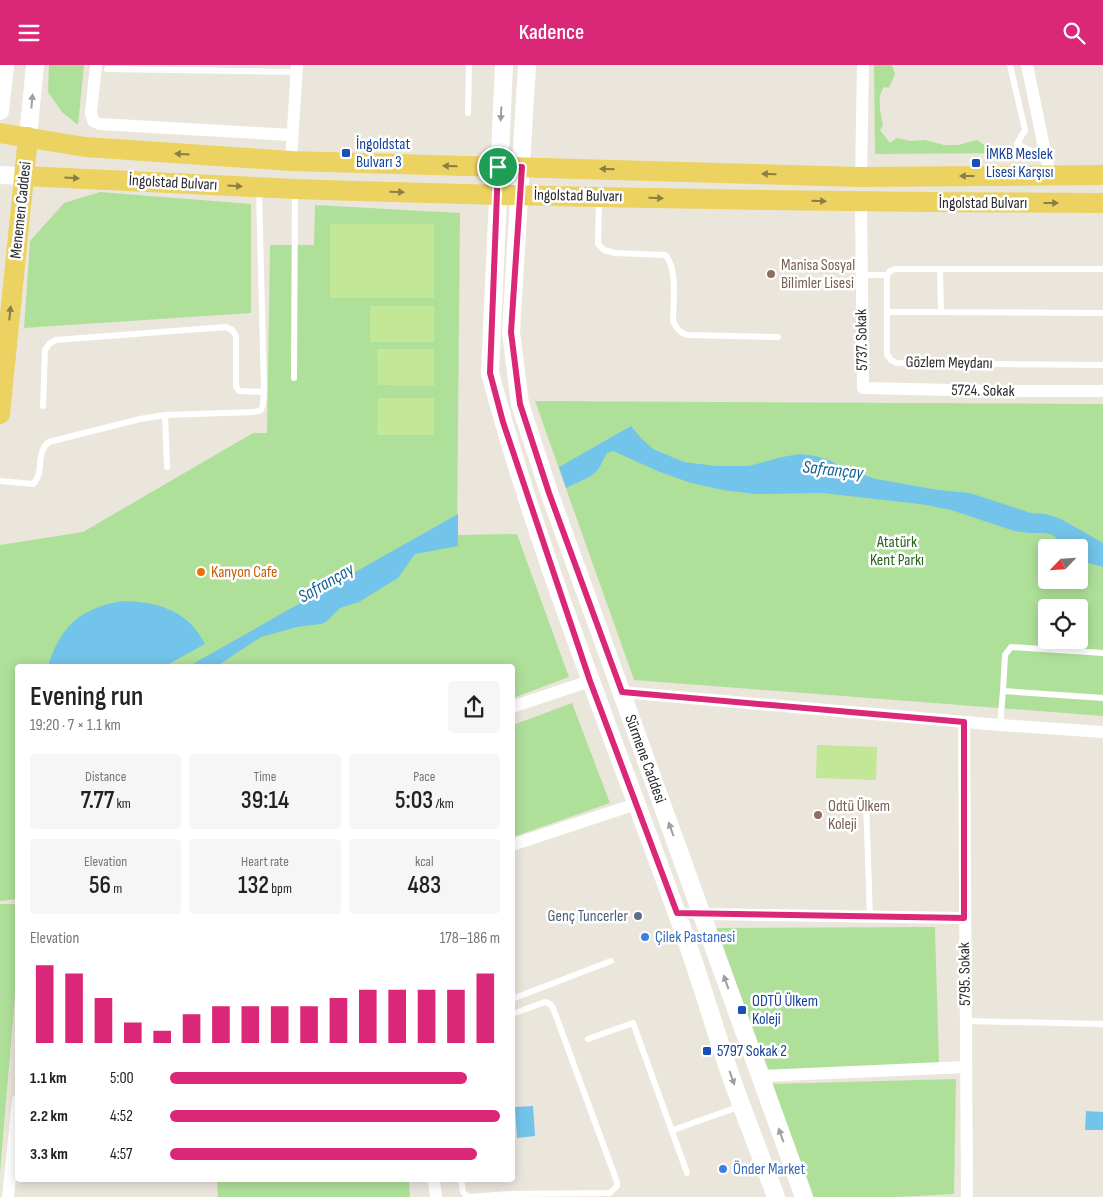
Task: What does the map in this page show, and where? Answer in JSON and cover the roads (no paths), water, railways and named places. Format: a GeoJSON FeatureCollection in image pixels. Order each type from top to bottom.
{"type":"FeatureCollection","features":[{"type":"Feature","properties":{"kind":"main road"},"geometry":{"type":"LineString","coordinates":[[0,111],[5,65]]}},
{"type":"Feature","properties":{"kind":"main road","name":"Menemen Caddesi"},"geometry":{"type":"LineString","coordinates":[[0,414],[35,65]]}},
{"type":"Feature","properties":{"kind":"main road","name":"Sürmene Caddesi"},"geometry":{"type":"LineString","coordinates":[[504,65],[490,373],[503,422],[528,500],[590,681],[677,913],[728,1067],[776,1197]]}},
{"type":"Feature","properties":{"kind":"main road","name":"Sürmene Caddesi"},"geometry":{"type":"LineString","coordinates":[[527,65],[511,332],[520,404],[549,493],[804,1197]]}},
{"type":"Feature","properties":{"kind":"main road","name":"İngolstad Bulvarı"},"geometry":{"type":"LineString","coordinates":[[0,133],[85,147],[291,161],[861,177],[1048,167],[1103,175]]}},
{"type":"Feature","properties":{"kind":"main road"},"geometry":{"type":"LineString","coordinates":[[0,175],[24,176]]}},
{"type":"Feature","properties":{"kind":"main road","name":"İngolstad Bulvarı"},"geometry":{"type":"LineString","coordinates":[[24,176],[295,189],[497,195],[861,202],[1103,203]]}},
{"type":"Feature","properties":{"kind":"main road"},"geometry":{"type":"LineString","coordinates":[[528,500],[549,493]]}},
{"type":"Feature","properties":{"kind":"main road"},"geometry":{"type":"LineString","coordinates":[[600,707],[622,695]]}},
{"type":"Feature","properties":{"kind":"main road"},"geometry":{"type":"LineString","coordinates":[[677,913],[702,915]]}},
{"type":"Feature","properties":{"kind":"street"},"geometry":{"type":"LineString","coordinates":[[861,177],[863,65]]}},
{"type":"Feature","properties":{"kind":"street"},"geometry":{"type":"LineString","coordinates":[[1027,65],[1048,167]]}},
{"type":"Feature","properties":{"kind":"street"},"geometry":{"type":"LineString","coordinates":[[102,67],[91,113],[93,121],[100,124],[291,135]]}},
{"type":"Feature","properties":{"kind":"street"},"geometry":{"type":"LineString","coordinates":[[291,161],[291,135],[297,69]]}},
{"type":"Feature","properties":{"kind":"street","name":"5737. Sokak"},"geometry":{"type":"LineString","coordinates":[[861,202],[863,388]]}},
{"type":"Feature","properties":{"kind":"street","name":"5724. Sokak"},"geometry":{"type":"LineString","coordinates":[[863,388],[1103,391]]}},
{"type":"Feature","properties":{"kind":"street"},"geometry":{"type":"LineString","coordinates":[[515,706],[590,681]]}},
{"type":"Feature","properties":{"kind":"street"},"geometry":{"type":"LineString","coordinates":[[622,695],[1103,732]]}},
{"type":"Feature","properties":{"kind":"street","name":"5795. Sokak"},"geometry":{"type":"LineString","coordinates":[[964,722],[967,1197]]}},
{"type":"Feature","properties":{"kind":"street"},"geometry":{"type":"LineString","coordinates":[[515,844],[636,804]]}},
{"type":"Feature","properties":{"kind":"street"},"geometry":{"type":"LineString","coordinates":[[702,915],[964,918]]}},
{"type":"Feature","properties":{"kind":"street"},"geometry":{"type":"LineString","coordinates":[[760,1076],[966,1067]]}},
{"type":"Feature","properties":{"kind":"street"},"geometry":{"type":"LineString","coordinates":[[8,1197],[15,1129]]}},
{"type":"Feature","properties":{"kind":"street"},"geometry":{"type":"LineString","coordinates":[[434,1182],[436,1197]]}},
{"type":"Feature","properties":{"kind":"lane"},"geometry":{"type":"LineString","coordinates":[[468,113],[469,65]]}},
{"type":"Feature","properties":{"kind":"lane"},"geometry":{"type":"LineString","coordinates":[[1010,65],[1025,130],[1017,144],[1048,167]]}},
{"type":"Feature","properties":{"kind":"lane"},"geometry":{"type":"LineString","coordinates":[[102,67],[297,69]]}},
{"type":"Feature","properties":{"kind":"lane"},"geometry":{"type":"LineString","coordinates":[[0,481],[33,484],[37,481],[41,454],[45,445],[49,442],[140,419],[164,415],[254,412],[261,410],[264,393],[259,187]]}},
{"type":"Feature","properties":{"kind":"lane"},"geometry":{"type":"LineString","coordinates":[[294,378],[295,189]]}},
{"type":"Feature","properties":{"kind":"lane"},"geometry":{"type":"LineString","coordinates":[[599,197],[598,244],[604,250],[614,253],[665,255],[669,259],[673,267],[673,321],[676,328],[682,334],[778,337]]}},
{"type":"Feature","properties":{"kind":"lane"},"geometry":{"type":"LineString","coordinates":[[862,275],[887,275],[895,269],[1103,269]]}},
{"type":"Feature","properties":{"kind":"lane"},"geometry":{"type":"LineString","coordinates":[[940,270],[941,312]]}},
{"type":"Feature","properties":{"kind":"lane","name":"Gözlem Meydanı"},"geometry":{"type":"LineString","coordinates":[[887,275],[887,354],[891,361],[897,363],[1103,365]]}},
{"type":"Feature","properties":{"kind":"lane"},"geometry":{"type":"LineString","coordinates":[[886,312],[1103,313]]}},
{"type":"Feature","properties":{"kind":"lane"},"geometry":{"type":"LineString","coordinates":[[43,406],[45,350],[50,343],[56,340],[226,327],[236,335],[236,386],[240,391],[264,393]]}},
{"type":"Feature","properties":{"kind":"lane"},"geometry":{"type":"LineString","coordinates":[[164,415],[167,467]]}},
{"type":"Feature","properties":{"kind":"lane"},"geometry":{"type":"LineString","coordinates":[[1000,725],[1005,655],[1011,647],[1103,653]]}},
{"type":"Feature","properties":{"kind":"lane"},"geometry":{"type":"LineString","coordinates":[[1003,691],[1103,699]]}},
{"type":"Feature","properties":{"kind":"lane"},"geometry":{"type":"LineString","coordinates":[[866,801],[870,917]]}},
{"type":"Feature","properties":{"kind":"lane"},"geometry":{"type":"LineString","coordinates":[[515,998],[611,961]]}},
{"type":"Feature","properties":{"kind":"lane"},"geometry":{"type":"LineString","coordinates":[[461,1182],[463,1192],[469,1197],[610,1193],[614,1190],[617,1181],[553,1008],[545,1002],[515,1013]]}},
{"type":"Feature","properties":{"kind":"lane"},"geometry":{"type":"LineString","coordinates":[[966,1021],[1103,1024]]}},
{"type":"Feature","properties":{"kind":"lane"},"geometry":{"type":"LineString","coordinates":[[588,1039],[633,1023],[673,1129],[687,1173]]}},
{"type":"Feature","properties":{"kind":"lane"},"geometry":{"type":"LineString","coordinates":[[673,1129],[742,1105]]}},
{"type":"Feature","properties":{"kind":"water","name":"Safrançay"},"geometry":{"type":"Polygon","coordinates":[[[631,426],[653,449],[684,462],[716,466],[749,466],[800,454],[816,456],[831,461],[845,469],[876,479],[938,490],[970,493],[1031,513],[1046,514],[1061,519],[1103,543],[1103,567],[1088,563],[1088,539],[1057,539],[1053,535],[1045,533],[1014,531],[951,510],[920,504],[822,493],[755,494],[723,490],[691,483],[660,472],[613,451],[607,453],[598,470],[591,476],[566,488],[559,467],[631,426]]]}},
{"type":"Feature","properties":{"kind":"water"},"geometry":{"type":"Polygon","coordinates":[[[458,514],[458,546],[415,554],[398,578],[359,602],[340,608],[326,622],[297,627],[261,637],[220,664],[193,664],[458,514]]]}},
{"type":"Feature","properties":{"kind":"water"},"geometry":{"type":"Polygon","coordinates":[[[123,601],[148,603],[171,610],[190,623],[205,644],[169,664],[49,664],[66,629],[84,614],[108,604],[123,601]]]}},
{"type":"Feature","properties":{"kind":"water"},"geometry":{"type":"Polygon","coordinates":[[[533,1106],[535,1136],[517,1138],[515,1107],[533,1106]]]}},
{"type":"Feature","properties":{"kind":"water"},"geometry":{"type":"Polygon","coordinates":[[[1086,1111],[1103,1112],[1103,1130],[1085,1130],[1086,1111]]]}},
{"type":"Feature","properties":{"kind":"place","name":"İngoldstat Bulvarı 3"},"geometry":{"type":"Point","coordinates":[346,153]}},
{"type":"Feature","properties":{"kind":"place","name":"İMKB Meslek Lisesi Karşısı"},"geometry":{"type":"Point","coordinates":[976,163]}},
{"type":"Feature","properties":{"kind":"place","name":"Manisa Sosyal Bilimler Lisesi"},"geometry":{"type":"Point","coordinates":[771,274]}},
{"type":"Feature","properties":{"kind":"place","name":"Kanyon Cafe"},"geometry":{"type":"Point","coordinates":[201,572]}},
{"type":"Feature","properties":{"kind":"place","name":"Odtü Ülkem Koleji"},"geometry":{"type":"Point","coordinates":[818,815]}},
{"type":"Feature","properties":{"kind":"place","name":"Genç Tuncerler"},"geometry":{"type":"Point","coordinates":[638,916]}},
{"type":"Feature","properties":{"kind":"place","name":"Çilek Pastanesi"},"geometry":{"type":"Point","coordinates":[645,937]}},
{"type":"Feature","properties":{"kind":"place","name":"ODTÜ Ülkem Koleji"},"geometry":{"type":"Point","coordinates":[742,1010]}},
{"type":"Feature","properties":{"kind":"place","name":"5797 Sokak 2"},"geometry":{"type":"Point","coordinates":[707,1051]}},
{"type":"Feature","properties":{"kind":"place","name":"Önder Market"},"geometry":{"type":"Point","coordinates":[723,1169]}},
{"type":"Feature","properties":{"kind":"park label","name":"Atatürk Kent Parkı"},"geometry":{"type":"Point","coordinates":[897,551]}}]}
